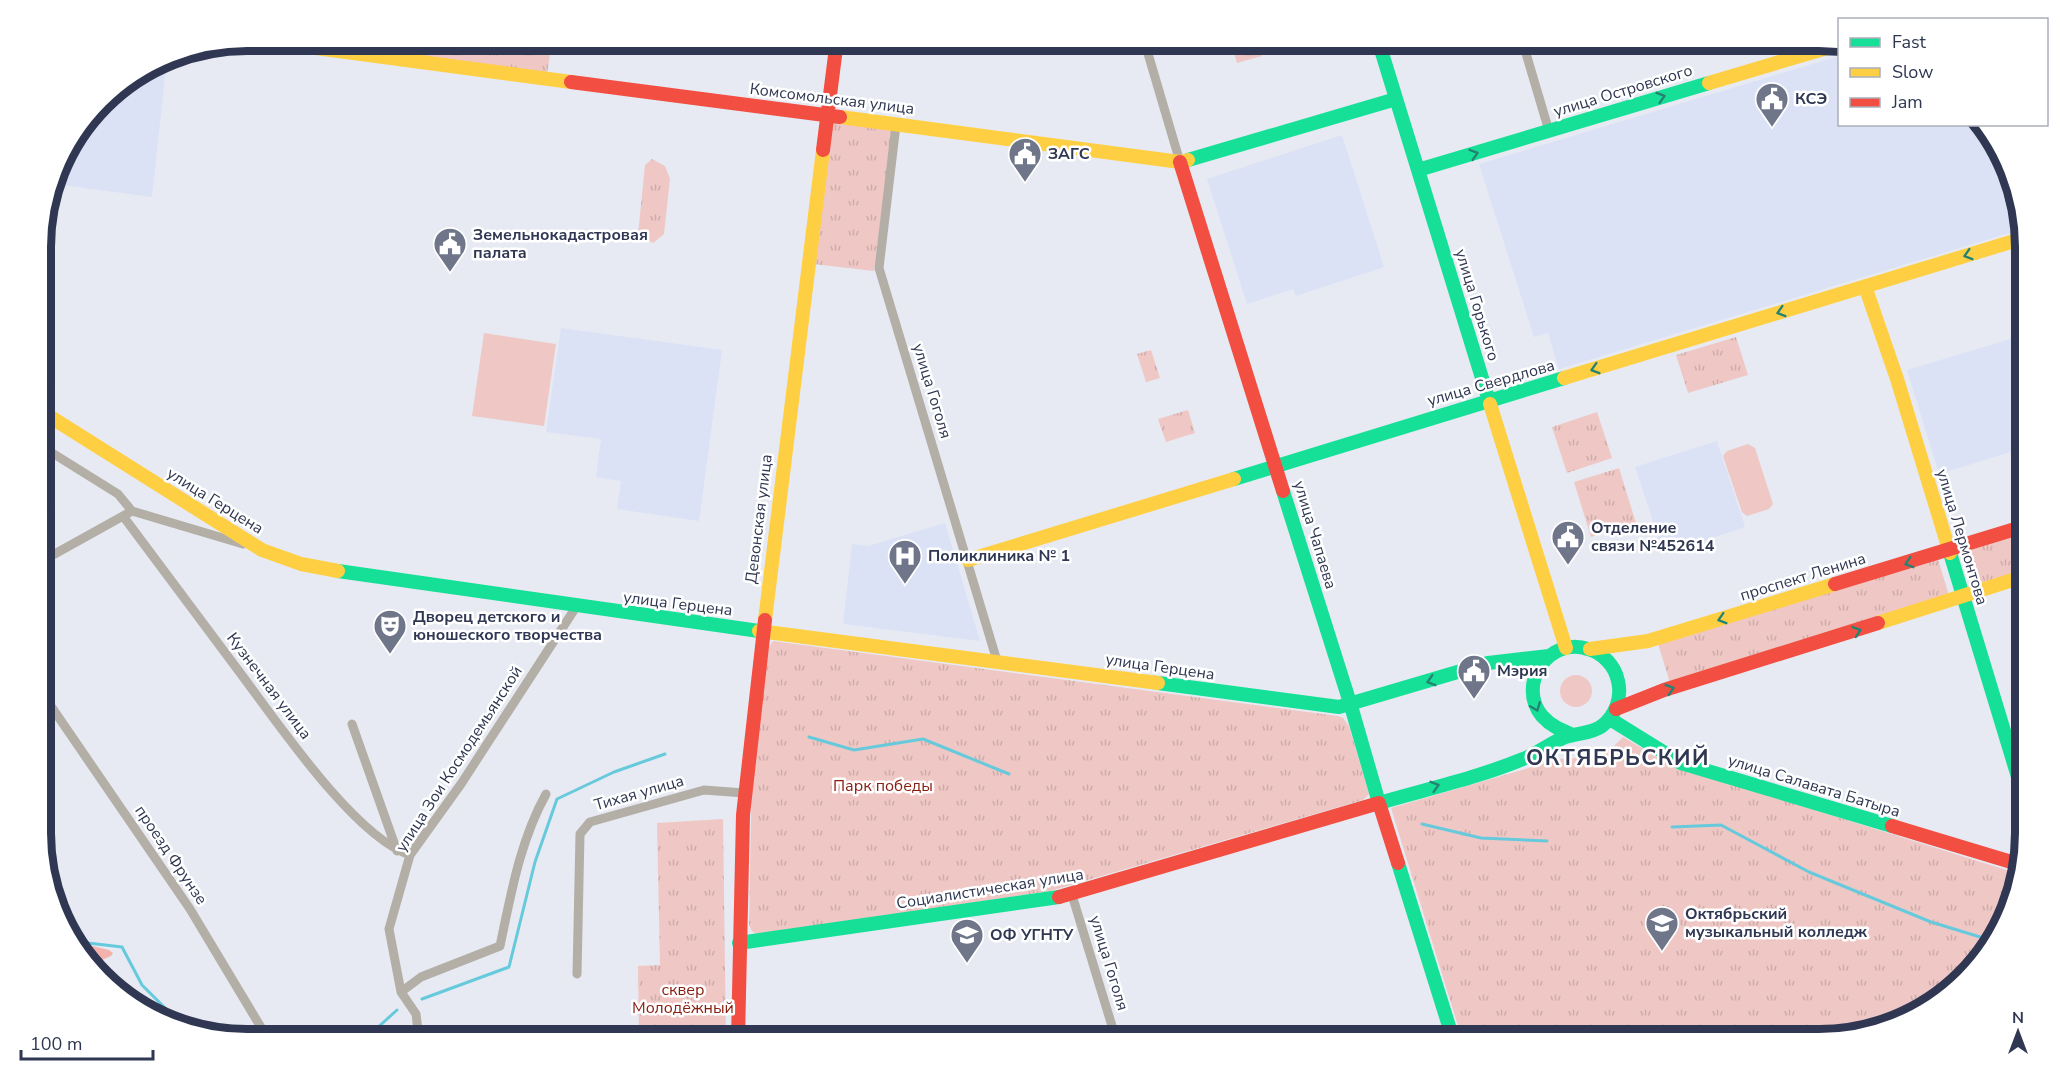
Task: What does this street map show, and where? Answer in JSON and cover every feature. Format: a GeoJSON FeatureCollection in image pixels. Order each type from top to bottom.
{"type":"FeatureCollection","features":[{"type":"Feature","properties":{"kind":"street","name":"Комсомольская улица"},"geometry":{"type":"LineString","coordinates":[[339,51],[1180,162],[1396,99]]}},
{"type":"Feature","properties":{"kind":"street","name":"Девонская улица"},"geometry":{"type":"LineString","coordinates":[[738,1029],[744,793],[762,632],[836,51]]}},
{"type":"Feature","properties":{"kind":"street","name":"улица Чапаева"},"geometry":{"type":"LineString","coordinates":[[1147,51],[1450,1029]]}},
{"type":"Feature","properties":{"kind":"street","name":"улица Горького"},"geometry":{"type":"LineString","coordinates":[[1381,51],[1566,648]]}},
{"type":"Feature","properties":{"kind":"street"},"geometry":{"type":"LineString","coordinates":[[1525,51],[1549,131]]}},
{"type":"Feature","properties":{"kind":"street","name":"улица Островского"},"geometry":{"type":"LineString","coordinates":[[1418,170],[1817,51]]}},
{"type":"Feature","properties":{"kind":"street","name":"улица Гоголя"},"geometry":{"type":"LineString","coordinates":[[896,125],[879,268],[997,661]]}},
{"type":"Feature","properties":{"kind":"street","name":"улица Свердлова"},"geometry":{"type":"LineString","coordinates":[[968,560],[2015,241]]}},
{"type":"Feature","properties":{"kind":"street","name":"улица Лермонтова"},"geometry":{"type":"LineString","coordinates":[[1865,286],[1897,379],[2015,767]]}},
{"type":"Feature","properties":{"kind":"street","name":"улица Герцена"},"geometry":{"type":"LineString","coordinates":[[51,417],[262,550],[301,564],[576,607],[1339,707],[1351,706]]}},
{"type":"Feature","properties":{"kind":"street","name":"Кузнечная улица"},"geometry":{"type":"LineString","coordinates":[[51,452],[118,494],[127,513],[310,766],[377,838],[397,851],[410,855]]}},
{"type":"Feature","properties":{"kind":"street"},"geometry":{"type":"LineString","coordinates":[[51,556],[127,513],[262,550]]}},
{"type":"Feature","properties":{"kind":"street","name":"проспект Ленина"},"geometry":{"type":"LineString","coordinates":[[1589,649],[1648,641],[2015,529]]}},
{"type":"Feature","properties":{"kind":"street"},"geometry":{"type":"LineString","coordinates":[[1379,803],[1522,760],[1572,735],[1591,732],[1613,714],[1664,690],[1843,636],[1963,594],[2015,579]]}},
{"type":"Feature","properties":{"kind":"street","name":"улица Зои Космодемьянской"},"geometry":{"type":"LineString","coordinates":[[418,1029],[416,1014],[401,992],[389,929],[410,855],[461,784],[576,607]]}},
{"type":"Feature","properties":{"kind":"street"},"geometry":{"type":"LineString","coordinates":[[1351,706],[1488,663],[1550,656],[1566,648],[1589,649],[1609,663],[1616,673],[1619,698],[1613,714]]}},
{"type":"Feature","properties":{"kind":"street"},"geometry":{"type":"LineString","coordinates":[[1550,656],[1535,674],[1532,698],[1542,719],[1550,727],[1572,735]]}},
{"type":"Feature","properties":{"kind":"street","name":"проезд Фрунзе"},"geometry":{"type":"LineString","coordinates":[[51,706],[190,909],[261,1029]]}},
{"type":"Feature","properties":{"kind":"street","name":"улица Салавата Батыра"},"geometry":{"type":"LineString","coordinates":[[1613,714],[1681,763],[2012,862]]}},
{"type":"Feature","properties":{"kind":"street"},"geometry":{"type":"LineString","coordinates":[[352,724],[397,851]]}},
{"type":"Feature","properties":{"kind":"street","name":"Тихая улица"},"geometry":{"type":"LineString","coordinates":[[577,974],[580,834],[590,822],[704,790],[744,793]]}},
{"type":"Feature","properties":{"kind":"street"},"geometry":{"type":"LineString","coordinates":[[401,992],[421,977],[500,946],[517,865],[534,815],[546,794]]}},
{"type":"Feature","properties":{"kind":"street","name":"Социалистическая улица"},"geometry":{"type":"LineString","coordinates":[[739,943],[1072,896],[1379,803]]}},
{"type":"Feature","properties":{"kind":"street","name":"улица Гоголя"},"geometry":{"type":"LineString","coordinates":[[1072,896],[1113,1029]]}},
{"type":"Feature","properties":{"kind":"shaded area"},"geometry":{"type":"Polygon","coordinates":[[[1838,56],[1838,126],[1973,126],[1989,149],[2013,222],[2014,232],[1559,369],[1548,333],[1534,337],[1479,164],[1838,56]]]}},
{"type":"Feature","properties":{"kind":"shaded area"},"geometry":{"type":"Polygon","coordinates":[[[166,69],[152,197],[62,185],[77,149],[108,108],[138,84],[166,69]]]}},
{"type":"Feature","properties":{"kind":"shaded area"},"geometry":{"type":"Polygon","coordinates":[[[1342,135],[1384,267],[1296,296],[1293,289],[1247,304],[1207,179],[1342,135]]]}},
{"type":"Feature","properties":{"kind":"shaded area"},"geometry":{"type":"Polygon","coordinates":[[[561,328],[722,350],[699,521],[617,509],[621,481],[596,477],[601,439],[546,432],[561,328]]]}},
{"type":"Feature","properties":{"kind":"shaded area"},"geometry":{"type":"Polygon","coordinates":[[[2015,338],[2015,451],[1939,474],[1907,370],[2015,338]]]}},
{"type":"Feature","properties":{"kind":"shaded area"},"geometry":{"type":"Polygon","coordinates":[[[1717,441],[1745,527],[1664,554],[1635,467],[1717,441]]]}},
{"type":"Feature","properties":{"kind":"shaded area","name":"Поликлиника № 1"},"geometry":{"type":"Polygon","coordinates":[[[945,523],[980,641],[843,624],[852,544],[868,546],[945,523]]]}},
{"type":"Feature","properties":{"kind":"green space"},"geometry":{"type":"Polygon","coordinates":[[[373,51],[550,51],[547,74],[373,51]]]}},
{"type":"Feature","properties":{"kind":"green space"},"geometry":{"type":"Polygon","coordinates":[[[1234,51],[1261,51],[1262,56],[1237,63],[1234,51]]]}},
{"type":"Feature","properties":{"kind":"green space"},"geometry":{"type":"Polygon","coordinates":[[[831,122],[892,130],[874,271],[813,264],[831,122]]]}},
{"type":"Feature","properties":{"kind":"green space"},"geometry":{"type":"Polygon","coordinates":[[[652,159],[665,166],[670,179],[664,234],[653,243],[638,235],[645,165],[652,159]]]}},
{"type":"Feature","properties":{"kind":"green space"},"geometry":{"type":"Polygon","coordinates":[[[484,333],[556,344],[544,426],[472,416],[484,333]]]}},
{"type":"Feature","properties":{"kind":"green space"},"geometry":{"type":"Polygon","coordinates":[[[1736,337],[1748,375],[1688,393],[1676,355],[1736,337]]]}},
{"type":"Feature","properties":{"kind":"green space"},"geometry":{"type":"Polygon","coordinates":[[[1151,350],[1160,378],[1146,382],[1137,354],[1151,350]]]}},
{"type":"Feature","properties":{"kind":"green space"},"geometry":{"type":"Polygon","coordinates":[[[1188,410],[1195,433],[1166,442],[1158,419],[1188,410]]]}},
{"type":"Feature","properties":{"kind":"green space"},"geometry":{"type":"Polygon","coordinates":[[[1597,412],[1612,458],[1567,473],[1552,427],[1597,412]]]}},
{"type":"Feature","properties":{"kind":"green space"},"geometry":{"type":"Polygon","coordinates":[[[1748,444],[1755,448],[1773,504],[1769,509],[1747,516],[1742,512],[1723,456],[1727,451],[1748,444]]]}},
{"type":"Feature","properties":{"kind":"green space"},"geometry":{"type":"Polygon","coordinates":[[[1619,468],[1636,523],[1591,537],[1574,482],[1619,468]]]}},
{"type":"Feature","properties":{"kind":"green space"},"geometry":{"type":"Polygon","coordinates":[[[2015,534],[2015,580],[1973,593],[1960,551],[2015,534]]]}},
{"type":"Feature","properties":{"kind":"green space"},"geometry":{"type":"Polygon","coordinates":[[[1938,559],[1951,602],[1671,686],[1658,644],[1938,559]]]}},
{"type":"Feature","properties":{"kind":"green space","name":"Парк победы"},"geometry":{"type":"Polygon","coordinates":[[[773,641],[1338,716],[1343,718],[1349,726],[1369,794],[1363,800],[1050,891],[758,935],[749,925],[752,768],[769,647],[773,641]]]}},
{"type":"Feature","properties":{"kind":"green space"},"geometry":{"type":"Polygon","coordinates":[[[1576,675],[1587,680],[1592,691],[1587,702],[1576,707],[1565,702],[1560,691],[1565,680],[1576,675]]]}},
{"type":"Feature","properties":{"kind":"green space"},"geometry":{"type":"Polygon","coordinates":[[[1623,737],[1671,765],[2011,871],[2005,896],[1982,942],[1948,980],[1928,996],[1906,1009],[1882,1019],[1858,1025],[1832,1029],[1459,1029],[1391,808],[1559,759],[1592,757],[1613,747],[1623,737]]]}},
{"type":"Feature","properties":{"kind":"green space","name":"сквер Молодёжный"},"geometry":{"type":"Polygon","coordinates":[[[723,819],[726,1029],[639,1029],[638,966],[660,965],[657,823],[723,819]]]}},
{"type":"Feature","properties":{"kind":"green space"},"geometry":{"type":"Polygon","coordinates":[[[86,944],[109,950],[113,953],[99,961],[86,944]]]}},
{"type":"Feature","properties":{"kind":"waterway"},"geometry":{"type":"LineString","coordinates":[[809,737],[854,750],[923,739],[1009,774]]}},
{"type":"Feature","properties":{"kind":"waterway"},"geometry":{"type":"LineString","coordinates":[[422,999],[509,967],[535,862],[557,799],[614,772],[665,754]]}},
{"type":"Feature","properties":{"kind":"waterway"},"geometry":{"type":"LineString","coordinates":[[1422,824],[1481,838],[1547,841]]}},
{"type":"Feature","properties":{"kind":"waterway"},"geometry":{"type":"LineString","coordinates":[[1672,827],[1721,825],[1809,872],[1931,922],[1984,938]]}},
{"type":"Feature","properties":{"kind":"waterway"},"geometry":{"type":"LineString","coordinates":[[86,944],[122,947],[142,985],[170,1013]]}},
{"type":"Feature","properties":{"kind":"waterway"},"geometry":{"type":"LineString","coordinates":[[376,1029],[397,1010]]}},
{"type":"Feature","properties":{"kind":"traffic: fast"},"geometry":{"type":"LineString","coordinates":[[1381,51],[1490,404]]}},
{"type":"Feature","properties":{"kind":"traffic: fast"},"geometry":{"type":"LineString","coordinates":[[1418,170],[1709,83]]}},
{"type":"Feature","properties":{"kind":"traffic: fast"},"geometry":{"type":"LineString","coordinates":[[1188,160],[1396,99]]}},
{"type":"Feature","properties":{"kind":"traffic: fast"},"geometry":{"type":"LineString","coordinates":[[1234,479],[1564,378]]}},
{"type":"Feature","properties":{"kind":"traffic: fast"},"geometry":{"type":"LineString","coordinates":[[1283,491],[1351,706]]}},
{"type":"Feature","properties":{"kind":"traffic: fast"},"geometry":{"type":"LineString","coordinates":[[1950,553],[2015,767]]}},
{"type":"Feature","properties":{"kind":"traffic: fast"},"geometry":{"type":"LineString","coordinates":[[338,571],[759,631]]}},
{"type":"Feature","properties":{"kind":"traffic: fast"},"geometry":{"type":"LineString","coordinates":[[1351,706],[1379,803],[1488,772],[1528,757],[1563,738],[1593,731],[1602,726],[1611,717],[1617,705],[1619,687],[1616,675],[1611,665],[1599,654],[1588,649],[1574,647],[1561,649],[1549,656],[1535,677],[1533,690],[1535,703],[1542,716],[1553,725],[1573,735]]}},
{"type":"Feature","properties":{"kind":"traffic: fast"},"geometry":{"type":"LineString","coordinates":[[1158,683],[1339,707],[1488,663],[1549,656]]}},
{"type":"Feature","properties":{"kind":"traffic: fast"},"geometry":{"type":"LineString","coordinates":[[1610,719],[1681,763],[1892,826]]}},
{"type":"Feature","properties":{"kind":"traffic: fast"},"geometry":{"type":"LineString","coordinates":[[1398,863],[1450,1029]]}},
{"type":"Feature","properties":{"kind":"traffic: fast"},"geometry":{"type":"LineString","coordinates":[[739,943],[1059,897]]}},
{"type":"Feature","properties":{"kind":"traffic: slow"},"geometry":{"type":"LineString","coordinates":[[338,51],[571,82]]}},
{"type":"Feature","properties":{"kind":"traffic: slow"},"geometry":{"type":"LineString","coordinates":[[1709,83],[1817,51]]}},
{"type":"Feature","properties":{"kind":"traffic: slow"},"geometry":{"type":"LineString","coordinates":[[840,117],[1180,162],[1188,160]]}},
{"type":"Feature","properties":{"kind":"traffic: slow"},"geometry":{"type":"LineString","coordinates":[[765,620],[823,150]]}},
{"type":"Feature","properties":{"kind":"traffic: slow"},"geometry":{"type":"LineString","coordinates":[[1564,378],[2015,241]]}},
{"type":"Feature","properties":{"kind":"traffic: slow"},"geometry":{"type":"LineString","coordinates":[[1865,286],[1897,379],[1950,553]]}},
{"type":"Feature","properties":{"kind":"traffic: slow"},"geometry":{"type":"LineString","coordinates":[[1490,404],[1566,648]]}},
{"type":"Feature","properties":{"kind":"traffic: slow"},"geometry":{"type":"LineString","coordinates":[[51,417],[262,550],[301,564],[338,571]]}},
{"type":"Feature","properties":{"kind":"traffic: slow"},"geometry":{"type":"LineString","coordinates":[[968,560],[1234,479]]}},
{"type":"Feature","properties":{"kind":"traffic: slow"},"geometry":{"type":"LineString","coordinates":[[1878,623],[2015,579]]}},
{"type":"Feature","properties":{"kind":"traffic: slow"},"geometry":{"type":"LineString","coordinates":[[1590,649],[1648,641],[1835,584]]}},
{"type":"Feature","properties":{"kind":"traffic: slow"},"geometry":{"type":"LineString","coordinates":[[759,631],[1158,683]]}},
{"type":"Feature","properties":{"kind":"traffic: jam"},"geometry":{"type":"LineString","coordinates":[[823,150],[836,51]]}},
{"type":"Feature","properties":{"kind":"traffic: jam"},"geometry":{"type":"LineString","coordinates":[[571,82],[840,117]]}},
{"type":"Feature","properties":{"kind":"traffic: jam"},"geometry":{"type":"LineString","coordinates":[[1180,162],[1283,491]]}},
{"type":"Feature","properties":{"kind":"traffic: jam"},"geometry":{"type":"LineString","coordinates":[[1835,584],[2015,529]]}},
{"type":"Feature","properties":{"kind":"traffic: jam"},"geometry":{"type":"LineString","coordinates":[[738,1029],[743,815],[765,620]]}},
{"type":"Feature","properties":{"kind":"traffic: jam"},"geometry":{"type":"LineString","coordinates":[[1616,709],[1664,690],[1878,623]]}},
{"type":"Feature","properties":{"kind":"traffic: jam"},"geometry":{"type":"LineString","coordinates":[[1059,897],[1379,803],[1398,863]]}},
{"type":"Feature","properties":{"kind":"traffic: jam"},"geometry":{"type":"LineString","coordinates":[[1892,826],[2012,862]]}},
{"type":"Feature","properties":{"kind":"place","name":"КСЭ"},"geometry":{"type":"Point","coordinates":[1772,128]}},
{"type":"Feature","properties":{"kind":"place","name":"ЗАГС"},"geometry":{"type":"Point","coordinates":[1025,183]}},
{"type":"Feature","properties":{"kind":"place","name":"Земельнокадастровая палата"},"geometry":{"type":"Point","coordinates":[450,273]}},
{"type":"Feature","properties":{"kind":"place","name":"Отделение связи №452614"},"geometry":{"type":"Point","coordinates":[1568,566]}},
{"type":"Feature","properties":{"kind":"place","name":"Поликлиника № 1"},"geometry":{"type":"Point","coordinates":[905,585]}},
{"type":"Feature","properties":{"kind":"place","name":"Дворец детского и юношеского творчества"},"geometry":{"type":"Point","coordinates":[390,655]}},
{"type":"Feature","properties":{"kind":"place","name":"Мэрия"},"geometry":{"type":"Point","coordinates":[1474,700]}},
{"type":"Feature","properties":{"kind":"place","name":"Октябрьский музыкальный колледж"},"geometry":{"type":"Point","coordinates":[1662,952]}},
{"type":"Feature","properties":{"kind":"place","name":"ОФ УГНТУ"},"geometry":{"type":"Point","coordinates":[967,964]}},
{"type":"Feature","properties":{"kind":"district","name":"ОКТЯБРЬСКИЙ"},"geometry":{"type":"Point","coordinates":[1618,758]}}]}
